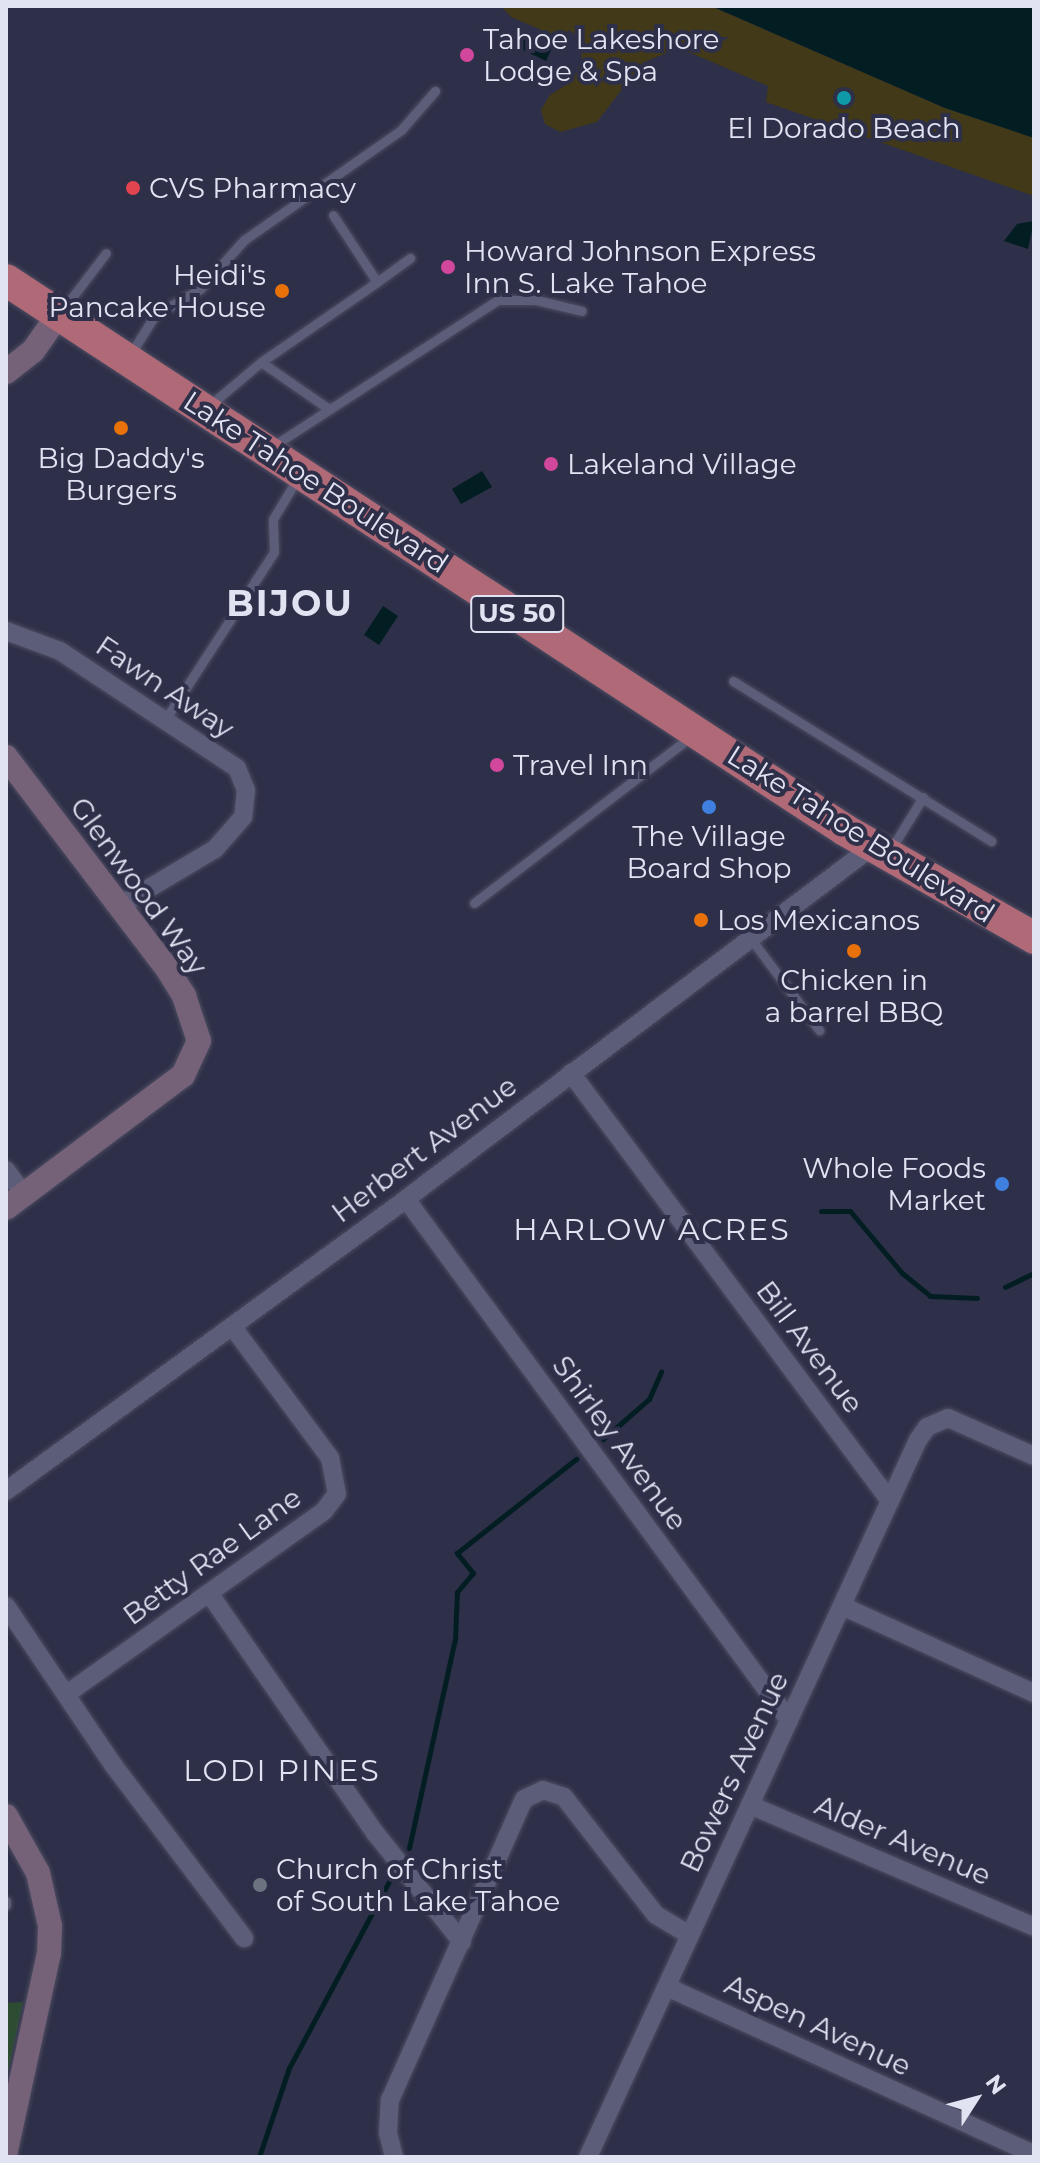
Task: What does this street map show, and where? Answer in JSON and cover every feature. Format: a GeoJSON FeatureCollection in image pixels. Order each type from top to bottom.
{"type":"FeatureCollection","features":[{"type":"Feature","properties":{"kind":"highway","name":"Lake Tahoe Boulevard"},"geometry":{"type":"LineString","coordinates":[[6,280],[880,851],[1034,938]]}},
{"type":"Feature","properties":{"kind":"street"},"geometry":{"type":"LineString","coordinates":[[6,372],[33,351],[59,314]]}},
{"type":"Feature","properties":{"kind":"street","name":"Fawn Away"},"geometry":{"type":"LineString","coordinates":[[6,631],[60,651],[237,768],[246,790],[243,817],[215,849],[119,906]]}},
{"type":"Feature","properties":{"kind":"street","name":"Glenwood Way"},"geometry":{"type":"LineString","coordinates":[[6,757],[184,996],[199,1041],[195,1058],[162,1094],[15,1201]]}},
{"type":"Feature","properties":{"kind":"street","name":"Herbert Avenue"},"geometry":{"type":"LineString","coordinates":[[6,1491],[406,1199],[751,939],[880,851]]}},
{"type":"Feature","properties":{"kind":"street","name":"Bill Avenue"},"geometry":{"type":"LineString","coordinates":[[571,1073],[890,1501]]}},
{"type":"Feature","properties":{"kind":"street"},"geometry":{"type":"LineString","coordinates":[[6,1170],[15,1201]]}},
{"type":"Feature","properties":{"kind":"street","name":"Shirley Avenue"},"geometry":{"type":"LineString","coordinates":[[406,1199],[789,1720]]}},
{"type":"Feature","properties":{"kind":"street","name":"Betty Rae Lane"},"geometry":{"type":"LineString","coordinates":[[68,1693],[332,1504],[339,1482],[330,1458],[232,1326]]}},
{"type":"Feature","properties":{"kind":"street","name":"Bowers Avenue"},"geometry":{"type":"LineString","coordinates":[[588,2157],[918,1440],[940,1419],[957,1420],[1034,1456]]}},
{"type":"Feature","properties":{"kind":"street"},"geometry":{"type":"LineString","coordinates":[[209,1593],[376,1834],[462,1942]]}},
{"type":"Feature","properties":{"kind":"street"},"geometry":{"type":"LineString","coordinates":[[6,1606],[68,1693],[114,1766],[244,1938]]}},
{"type":"Feature","properties":{"kind":"street"},"geometry":{"type":"LineString","coordinates":[[842,1606],[1034,1693]]}},
{"type":"Feature","properties":{"kind":"street"},"geometry":{"type":"LineString","coordinates":[[394,2157],[388,2133],[390,2100],[462,1942],[516,1810],[543,1790],[564,1797],[656,1915],[689,1935]]}},
{"type":"Feature","properties":{"kind":"street","name":"Alder Avenue"},"geometry":{"type":"LineString","coordinates":[[750,1805],[1034,1927]]}},
{"type":"Feature","properties":{"kind":"street"},"geometry":{"type":"LineString","coordinates":[[6,1816],[38,1873],[50,1926],[49,1953],[6,2151]]}},
{"type":"Feature","properties":{"kind":"street","name":"Aspen Avenue"},"geometry":{"type":"LineString","coordinates":[[667,1987],[1034,2154]]}},
{"type":"Feature","properties":{"kind":"lane"},"geometry":{"type":"LineString","coordinates":[[127,359],[155,315],[200,289],[244,240],[401,130],[435,91]]}},
{"type":"Feature","properties":{"kind":"lane"},"geometry":{"type":"LineString","coordinates":[[333,215],[377,282]]}},
{"type":"Feature","properties":{"kind":"lane"},"geometry":{"type":"LineString","coordinates":[[59,314],[106,253]]}},
{"type":"Feature","properties":{"kind":"lane"},"geometry":{"type":"LineString","coordinates":[[205,410],[261,362],[410,258]]}},
{"type":"Feature","properties":{"kind":"lane"},"geometry":{"type":"LineString","coordinates":[[267,450],[498,300],[536,300],[582,311]]}},
{"type":"Feature","properties":{"kind":"lane"},"geometry":{"type":"LineString","coordinates":[[261,362],[329,409]]}},
{"type":"Feature","properties":{"kind":"lane"},"geometry":{"type":"LineString","coordinates":[[165,720],[274,552],[273,519],[301,473]]}},
{"type":"Feature","properties":{"kind":"lane"},"geometry":{"type":"LineString","coordinates":[[733,681],[991,841]]}},
{"type":"Feature","properties":{"kind":"lane"},"geometry":{"type":"LineString","coordinates":[[474,903],[696,732]]}},
{"type":"Feature","properties":{"kind":"lane"},"geometry":{"type":"LineString","coordinates":[[880,851],[923,797]]}},
{"type":"Feature","properties":{"kind":"lane"},"geometry":{"type":"LineString","coordinates":[[751,939],[819,1030]]}},
{"type":"Feature","properties":{"kind":"green space"},"geometry":{"type":"Polygon","coordinates":[[[23,2002],[6,2083],[6,2003],[23,2002]]]}},
{"type":"Feature","properties":{"kind":"sand","name":"El Dorado Beach"},"geometry":{"type":"Polygon","coordinates":[[[501,6],[711,6],[945,108],[1034,138],[1034,196],[766,102],[768,86],[679,48],[642,63],[597,122],[560,132],[545,124],[541,110],[550,95],[572,81],[582,60],[579,38],[569,30],[560,38],[511,17],[501,6]]]}},
{"type":"Feature","properties":{"kind":"shaded area"},"geometry":{"type":"Polygon","coordinates":[[[711,6],[1034,6],[1034,138],[945,108],[711,6]]]}},
{"type":"Feature","properties":{"kind":"shaded area"},"geometry":{"type":"Polygon","coordinates":[[[519,32],[552,48],[546,61],[513,45],[519,32]]]}},
{"type":"Feature","properties":{"kind":"shaded area"},"geometry":{"type":"Polygon","coordinates":[[[1034,221],[1028,249],[1004,241],[1017,224],[1034,221]]]}},
{"type":"Feature","properties":{"kind":"shaded area"},"geometry":{"type":"Polygon","coordinates":[[[482,471],[492,487],[461,504],[452,489],[482,471]]]}},
{"type":"Feature","properties":{"kind":"shaded area"},"geometry":{"type":"Polygon","coordinates":[[[383,606],[398,616],[379,645],[364,635],[383,606]]]}},
{"type":"Feature","properties":{"kind":"waterway"},"geometry":{"type":"LineString","coordinates":[[821,1211],[850,1211],[902,1273],[930,1296],[977,1298]]}},
{"type":"Feature","properties":{"kind":"waterway"},"geometry":{"type":"LineString","coordinates":[[1005,1287],[1034,1273]]}},
{"type":"Feature","properties":{"kind":"waterway"},"geometry":{"type":"LineString","coordinates":[[603,1439],[649,1399],[661,1372]]}},
{"type":"Feature","properties":{"kind":"waterway"},"geometry":{"type":"LineString","coordinates":[[409,1848],[455,1639],[457,1592],[473,1573],[457,1553],[576,1459]]}},
{"type":"Feature","properties":{"kind":"waterway"},"geometry":{"type":"LineString","coordinates":[[259,2157],[289,2068],[390,1880]]}},
{"type":"Feature","properties":{"kind":"place","name":"Tahoe Lakeshore Lodge & Spa"},"geometry":{"type":"Point","coordinates":[467,55]}},
{"type":"Feature","properties":{"kind":"place","name":"El Dorado Beach"},"geometry":{"type":"Point","coordinates":[844,98]}},
{"type":"Feature","properties":{"kind":"place","name":"CVS Pharmacy"},"geometry":{"type":"Point","coordinates":[133,188]}},
{"type":"Feature","properties":{"kind":"place","name":"Howard Johnson Express Inn S. Lake Tahoe"},"geometry":{"type":"Point","coordinates":[448,267]}},
{"type":"Feature","properties":{"kind":"place","name":"Heidi's Pancake House"},"geometry":{"type":"Point","coordinates":[282,291]}},
{"type":"Feature","properties":{"kind":"place","name":"Big Daddy's Burgers"},"geometry":{"type":"Point","coordinates":[121,428]}},
{"type":"Feature","properties":{"kind":"place","name":"Lakeland Village"},"geometry":{"type":"Point","coordinates":[551,464]}},
{"type":"Feature","properties":{"kind":"place","name":"Travel Inn"},"geometry":{"type":"Point","coordinates":[497,765]}},
{"type":"Feature","properties":{"kind":"place","name":"The Village Board Shop"},"geometry":{"type":"Point","coordinates":[709,807]}},
{"type":"Feature","properties":{"kind":"place","name":"Los Mexicanos"},"geometry":{"type":"Point","coordinates":[701,920]}},
{"type":"Feature","properties":{"kind":"place","name":"Chicken in a barrel BBQ"},"geometry":{"type":"Point","coordinates":[854,951]}},
{"type":"Feature","properties":{"kind":"place","name":"Whole Foods Market"},"geometry":{"type":"Point","coordinates":[1002,1184]}},
{"type":"Feature","properties":{"kind":"place","name":"Church of Christ of South Lake Tahoe"},"geometry":{"type":"Point","coordinates":[260,1885]}},
{"type":"Feature","properties":{"kind":"district","name":"BIJOU"},"geometry":{"type":"Point","coordinates":[290,604]}},
{"type":"Feature","properties":{"kind":"district","name":"HARLOW ACRES"},"geometry":{"type":"Point","coordinates":[652,1230]}},
{"type":"Feature","properties":{"kind":"district","name":"LODI PINES"},"geometry":{"type":"Point","coordinates":[282,1771]}}]}
